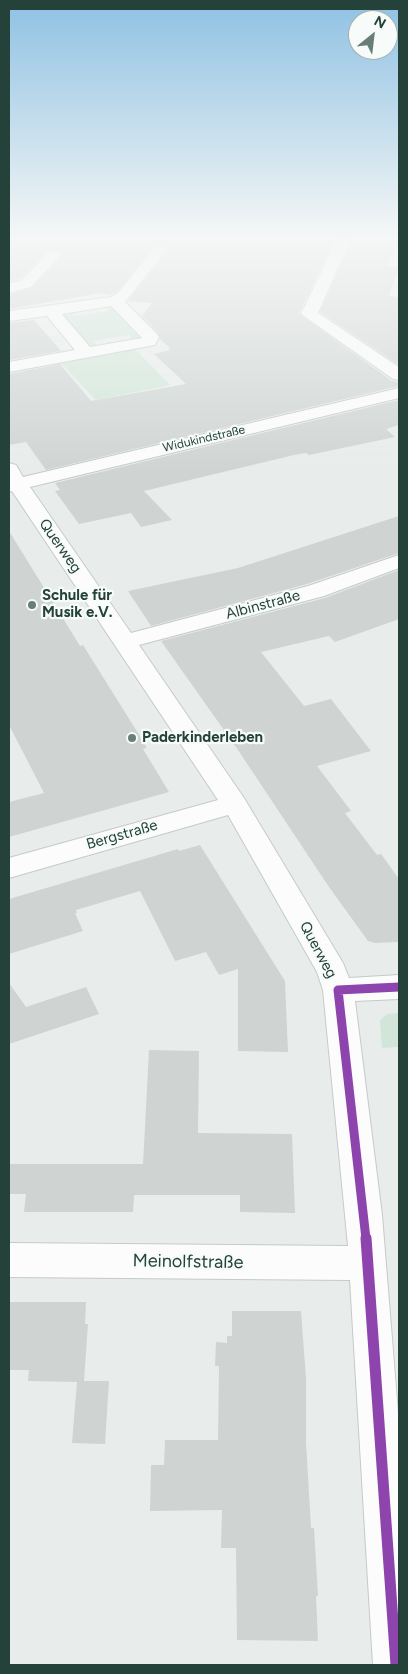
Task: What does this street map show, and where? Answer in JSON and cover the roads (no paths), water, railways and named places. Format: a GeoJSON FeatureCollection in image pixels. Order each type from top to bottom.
{"type":"FeatureCollection","features":[{"type":"Feature","properties":{"kind":"street"},"geometry":{"type":"LineString","coordinates":[[56,317],[86,353]]}},
{"type":"Feature","properties":{"kind":"street"},"geometry":{"type":"LineString","coordinates":[[9,367],[149,342],[151,337],[131,317]]}},
{"type":"Feature","properties":{"kind":"street"},"geometry":{"type":"LineString","coordinates":[[314,317],[399,375]]}},
{"type":"Feature","properties":{"kind":"street","name":"Widukindstraße"},"geometry":{"type":"LineString","coordinates":[[12,479],[399,393]]}},
{"type":"Feature","properties":{"kind":"street","name":"Querweg"},"geometry":{"type":"LineString","coordinates":[[12,479],[235,804],[332,971],[338,990],[364,1215],[396,1665]]}},
{"type":"Feature","properties":{"kind":"street","name":"Albinstraße"},"geometry":{"type":"LineString","coordinates":[[125,642],[316,591],[399,561]]}},
{"type":"Feature","properties":{"kind":"street","name":"Bergstraße"},"geometry":{"type":"LineString","coordinates":[[9,868],[235,804]]}},
{"type":"Feature","properties":{"kind":"street"},"geometry":{"type":"LineString","coordinates":[[338,990],[399,987]]}},
{"type":"Feature","properties":{"kind":"street","name":"Meinolfstraße"},"geometry":{"type":"LineString","coordinates":[[9,1260],[366,1263]]}},
{"type":"Feature","properties":{"kind":"place","name":"Schule für Musik e.V."},"geometry":{"type":"Point","coordinates":[32,605]}},
{"type":"Feature","properties":{"kind":"place","name":"Paderkinderleben"},"geometry":{"type":"Point","coordinates":[132,738]}}]}
